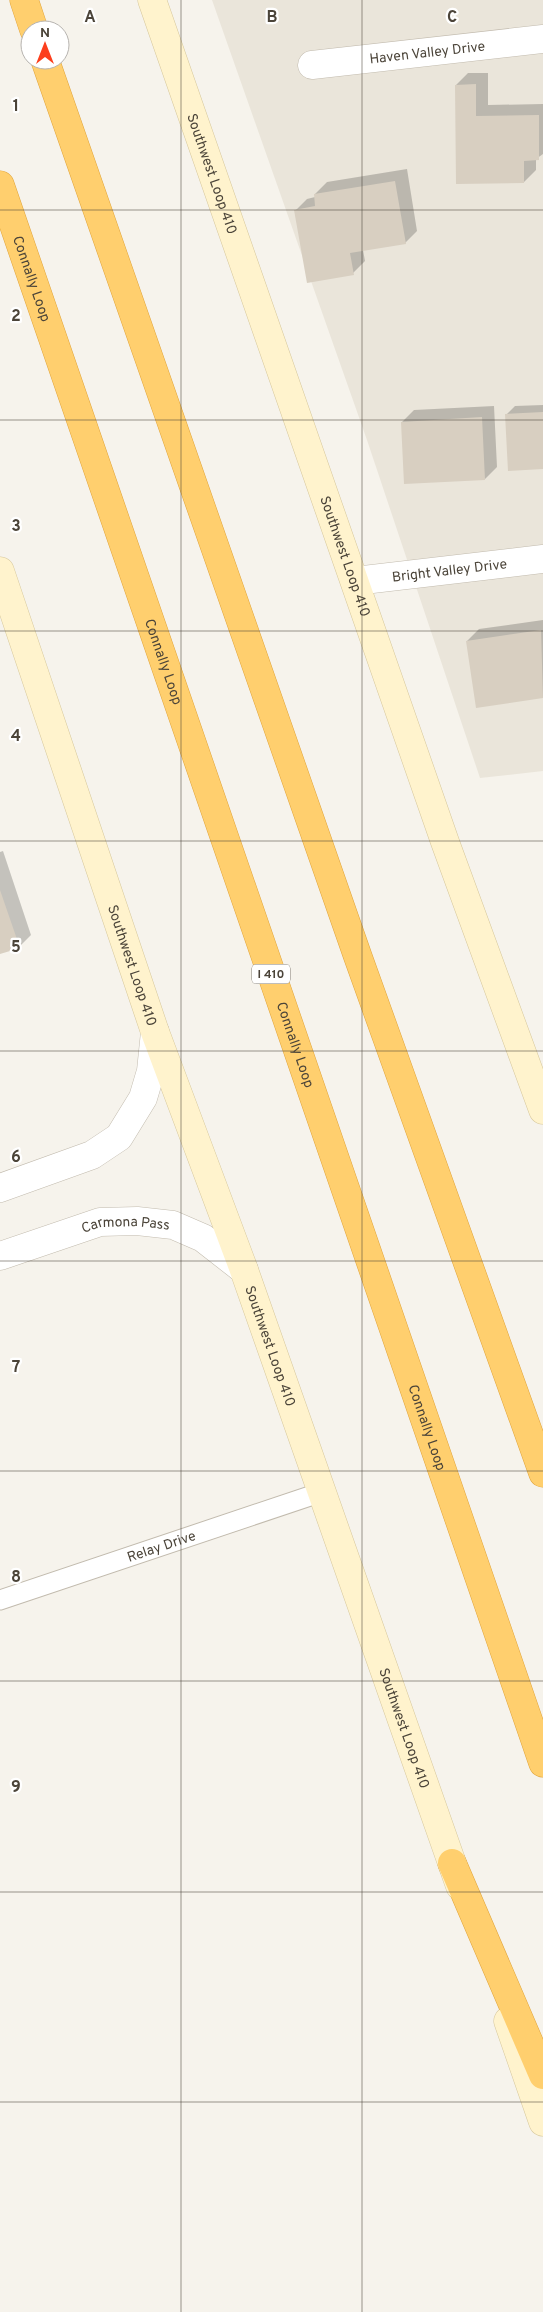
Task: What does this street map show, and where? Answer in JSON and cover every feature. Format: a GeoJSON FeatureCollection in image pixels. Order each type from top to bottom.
{"type":"FeatureCollection","features":[{"type":"Feature","properties":{"kind":"highway"},"geometry":{"type":"LineString","coordinates":[[24,0],[31,20]]}},
{"type":"Feature","properties":{"kind":"highway"},"geometry":{"type":"LineString","coordinates":[[48,70],[355,948],[543,1473]]}},
{"type":"Feature","properties":{"kind":"highway","name":"Connally Loop"},"geometry":{"type":"LineString","coordinates":[[0,185],[543,1763]]}},
{"type":"Feature","properties":{"kind":"highway"},"geometry":{"type":"LineString","coordinates":[[452,1863],[543,2075]]}},
{"type":"Feature","properties":{"kind":"main road","name":"Southwest Loop 410"},"geometry":{"type":"LineString","coordinates":[[152,0],[445,842],[543,1110]]}},
{"type":"Feature","properties":{"kind":"main road","name":"Southwest Loop 410"},"geometry":{"type":"LineString","coordinates":[[0,571],[156,1032],[244,1270],[543,2122]]}},
{"type":"Feature","properties":{"kind":"street","name":"Haven Valley Drive"},"geometry":{"type":"LineString","coordinates":[[312,65],[543,39]]}},
{"type":"Feature","properties":{"kind":"street","name":"Bright Valley Drive"},"geometry":{"type":"LineString","coordinates":[[354,581],[543,559]]}},
{"type":"Feature","properties":{"kind":"street"},"geometry":{"type":"LineString","coordinates":[[0,1188],[92,1155],[119,1137],[143,1098],[151,1071],[156,1032]]}},
{"type":"Feature","properties":{"kind":"street","name":"Carmona Pass"},"geometry":{"type":"LineString","coordinates":[[0,1256],[100,1222],[137,1221],[173,1226],[204,1238],[244,1270]]}},
{"type":"Feature","properties":{"kind":"lane","name":"Relay Drive"},"geometry":{"type":"LineString","coordinates":[[0,1600],[322,1492]]}},
{"type":"Feature","properties":{"kind":"shaded area"},"geometry":{"type":"Polygon","coordinates":[[[212,0],[543,0],[543,771],[480,778],[367,440],[212,0]]]}},
{"type":"Feature","properties":{"kind":"building"},"geometry":{"type":"Polygon","coordinates":[[[476,84],[476,116],[539,115],[539,160],[524,161],[524,183],[456,184],[455,85],[476,84]]]}},
{"type":"Feature","properties":{"kind":"building"},"geometry":{"type":"Polygon","coordinates":[[[395,181],[406,244],[350,253],[354,275],[307,283],[294,210],[315,206],[314,194],[395,181]]]}},
{"type":"Feature","properties":{"kind":"building"},"geometry":{"type":"Polygon","coordinates":[[[543,412],[543,469],[508,471],[505,414],[543,412]]]}},
{"type":"Feature","properties":{"kind":"building"},"geometry":{"type":"Polygon","coordinates":[[[482,417],[485,480],[404,484],[401,422],[482,417]]]}},
{"type":"Feature","properties":{"kind":"building"},"geometry":{"type":"Polygon","coordinates":[[[541,630],[543,698],[476,708],[466,641],[541,630]]]}},
{"type":"Feature","properties":{"kind":"building"},"geometry":{"type":"Polygon","coordinates":[[[0,890],[20,948],[0,954],[0,890]]]}}]}
